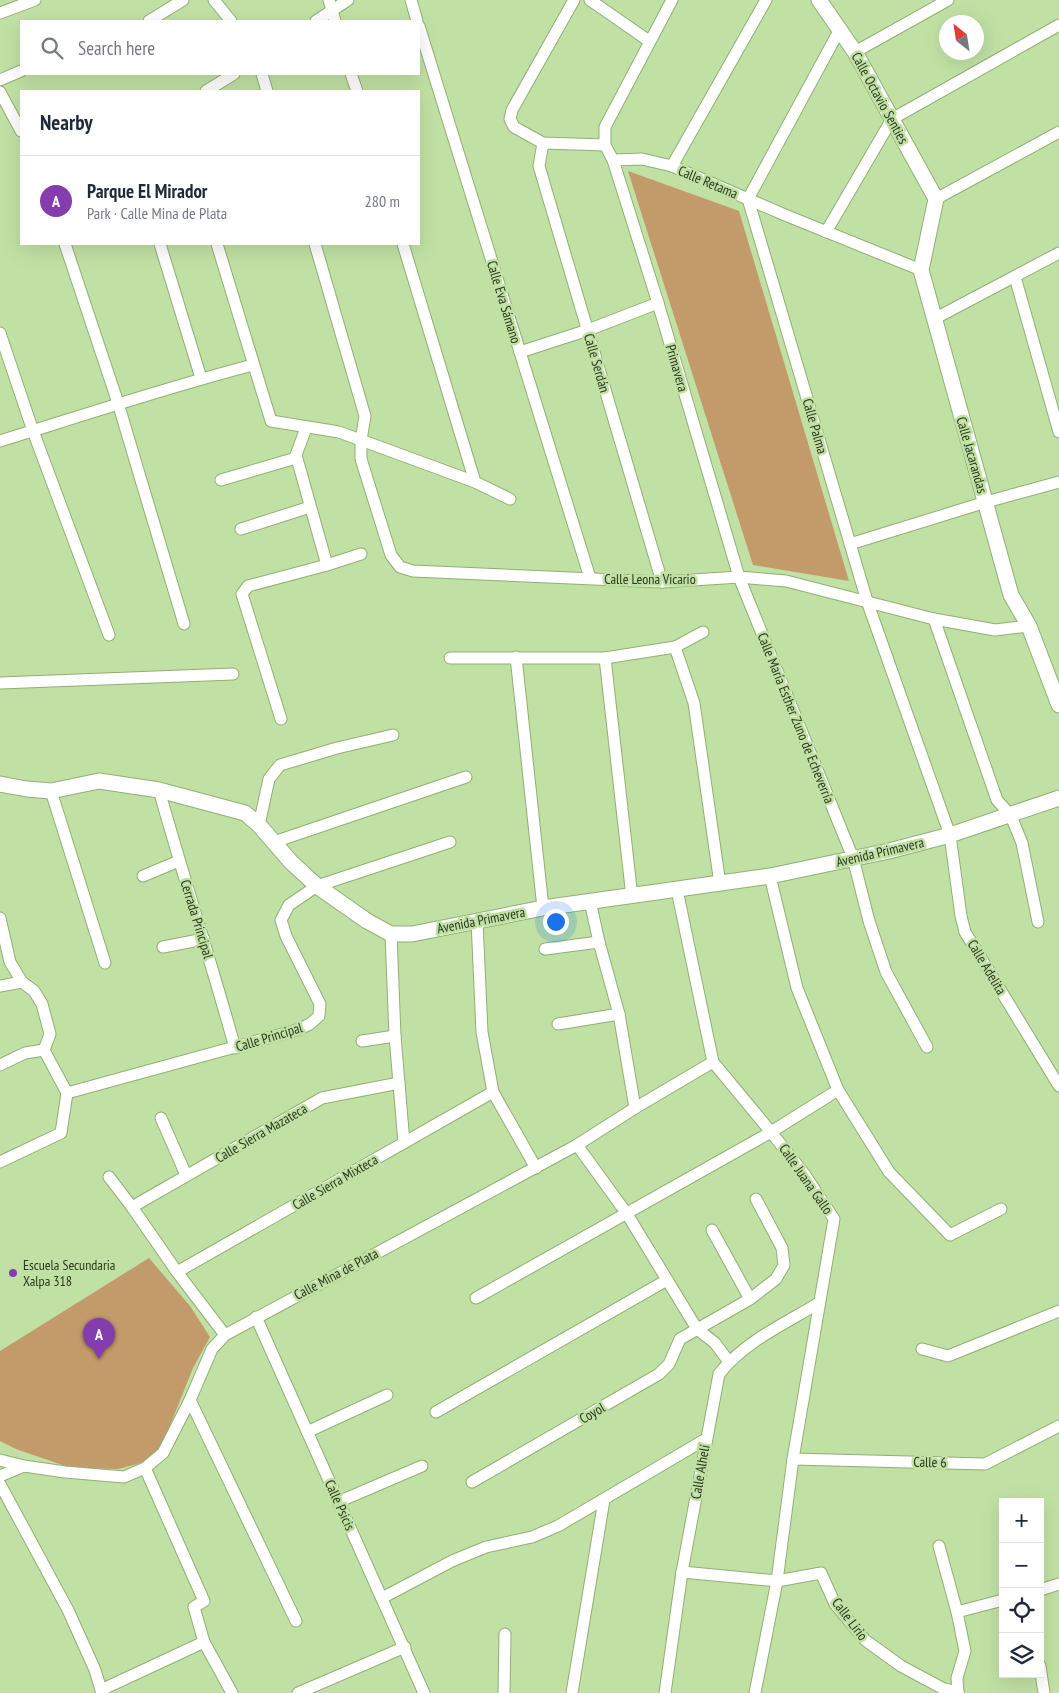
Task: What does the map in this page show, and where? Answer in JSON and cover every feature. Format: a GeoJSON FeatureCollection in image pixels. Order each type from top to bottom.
{"type":"FeatureCollection","features":[{"type":"Feature","properties":{"kind":"street"},"geometry":{"type":"LineString","coordinates":[[0,13],[35,0]]}},
{"type":"Feature","properties":{"kind":"street"},"geometry":{"type":"LineString","coordinates":[[151,20],[183,0]]}},
{"type":"Feature","properties":{"kind":"street"},"geometry":{"type":"LineString","coordinates":[[214,0],[230,20]]}},
{"type":"Feature","properties":{"kind":"street"},"geometry":{"type":"LineString","coordinates":[[318,20],[348,0]]}},
{"type":"Feature","properties":{"kind":"street"},"geometry":{"type":"LineString","coordinates":[[411,0],[417,20]]}},
{"type":"Feature","properties":{"kind":"street"},"geometry":{"type":"LineString","coordinates":[[574,0],[512,110],[510,119],[514,127],[543,143],[605,145]]}},
{"type":"Feature","properties":{"kind":"street"},"geometry":{"type":"LineString","coordinates":[[590,0],[649,41]]}},
{"type":"Feature","properties":{"kind":"street"},"geometry":{"type":"LineString","coordinates":[[613,160],[605,145],[605,127],[672,0]]}},
{"type":"Feature","properties":{"kind":"street"},"geometry":{"type":"LineString","coordinates":[[672,166],[766,0]]}},
{"type":"Feature","properties":{"kind":"street","name":"Calle Octavio Senties"},"geometry":{"type":"LineString","coordinates":[[819,0],[855,52],[936,198]]}},
{"type":"Feature","properties":{"kind":"street"},"geometry":{"type":"LineString","coordinates":[[855,52],[948,0]]}},
{"type":"Feature","properties":{"kind":"street"},"geometry":{"type":"LineString","coordinates":[[826,232],[892,119],[1059,25]]}},
{"type":"Feature","properties":{"kind":"street","name":"Calle Eva Sámano"},"geometry":{"type":"LineString","coordinates":[[420,29],[590,578]]}},
{"type":"Feature","properties":{"kind":"street"},"geometry":{"type":"LineString","coordinates":[[748,199],[840,29]]}},
{"type":"Feature","properties":{"kind":"street"},"geometry":{"type":"LineString","coordinates":[[0,80],[20,71]]}},
{"type":"Feature","properties":{"kind":"street"},"geometry":{"type":"LineString","coordinates":[[208,90],[232,75]]}},
{"type":"Feature","properties":{"kind":"street"},"geometry":{"type":"LineString","coordinates":[[262,75],[267,90]]}},
{"type":"Feature","properties":{"kind":"street"},"geometry":{"type":"LineString","coordinates":[[351,75],[357,90]]}},
{"type":"Feature","properties":{"kind":"street"},"geometry":{"type":"LineString","coordinates":[[0,92],[20,129]]}},
{"type":"Feature","properties":{"kind":"street"},"geometry":{"type":"LineString","coordinates":[[936,198],[1059,132]]}},
{"type":"Feature","properties":{"kind":"street","name":"Calle Serdán"},"geometry":{"type":"LineString","coordinates":[[543,143],[539,166],[662,582]]}},
{"type":"Feature","properties":{"kind":"street","name":"Calle Retama"},"geometry":{"type":"LineString","coordinates":[[613,160],[642,159],[672,166],[826,232],[921,270]]}},
{"type":"Feature","properties":{"kind":"street","name":"Primavera"},"geometry":{"type":"LineString","coordinates":[[613,160],[658,303],[739,577]]}},
{"type":"Feature","properties":{"kind":"street","name":"Calle Jacarandas"},"geometry":{"type":"LineString","coordinates":[[936,198],[921,270],[1011,596],[1029,626],[1059,705]]}},
{"type":"Feature","properties":{"kind":"street","name":"Calle Palma"},"geometry":{"type":"LineString","coordinates":[[748,199],[867,601],[950,835]]}},
{"type":"Feature","properties":{"kind":"street"},"geometry":{"type":"LineString","coordinates":[[65,245],[118,403],[184,624]]}},
{"type":"Feature","properties":{"kind":"street"},"geometry":{"type":"LineString","coordinates":[[160,245],[201,378]]}},
{"type":"Feature","properties":{"kind":"street"},"geometry":{"type":"LineString","coordinates":[[217,245],[271,421],[338,432],[475,482],[510,499]]}},
{"type":"Feature","properties":{"kind":"street","name":"Calle Leona Vicario"},"geometry":{"type":"LineString","coordinates":[[315,245],[365,416],[361,459],[391,555],[400,567],[413,570],[662,582],[739,577],[786,581],[934,619],[995,630],[1029,626]]}},
{"type":"Feature","properties":{"kind":"street"},"geometry":{"type":"LineString","coordinates":[[403,245],[475,482]]}},
{"type":"Feature","properties":{"kind":"street"},"geometry":{"type":"LineString","coordinates":[[934,319],[1059,254]]}},
{"type":"Feature","properties":{"kind":"street"},"geometry":{"type":"LineString","coordinates":[[1015,277],[1059,432]]}},
{"type":"Feature","properties":{"kind":"street"},"geometry":{"type":"LineString","coordinates":[[520,352],[588,330],[658,303]]}},
{"type":"Feature","properties":{"kind":"street"},"geometry":{"type":"LineString","coordinates":[[0,333],[33,431],[109,635]]}},
{"type":"Feature","properties":{"kind":"street"},"geometry":{"type":"LineString","coordinates":[[0,441],[201,378],[253,365]]}},
{"type":"Feature","properties":{"kind":"street"},"geometry":{"type":"LineString","coordinates":[[306,428],[296,458],[326,566]]}},
{"type":"Feature","properties":{"kind":"street"},"geometry":{"type":"LineString","coordinates":[[221,480],[296,458]]}},
{"type":"Feature","properties":{"kind":"street"},"geometry":{"type":"LineString","coordinates":[[850,544],[986,502],[1059,482]]}},
{"type":"Feature","properties":{"kind":"street"},"geometry":{"type":"LineString","coordinates":[[241,529],[310,507]]}},
{"type":"Feature","properties":{"kind":"street"},"geometry":{"type":"LineString","coordinates":[[281,719],[242,594],[248,586],[326,566],[361,554]]}},
{"type":"Feature","properties":{"kind":"street","name":"Calle María Esther Zuno de Echeverría"},"geometry":{"type":"LineString","coordinates":[[739,577],[854,858],[868,921],[886,972],[927,1047]]}},
{"type":"Feature","properties":{"kind":"street"},"geometry":{"type":"LineString","coordinates":[[934,619],[997,800],[1010,816],[1022,843],[1038,922]]}},
{"type":"Feature","properties":{"kind":"street"},"geometry":{"type":"LineString","coordinates":[[450,658],[604,658],[675,647],[703,632]]}},
{"type":"Feature","properties":{"kind":"street"},"geometry":{"type":"LineString","coordinates":[[675,647],[694,703],[720,884]]}},
{"type":"Feature","properties":{"kind":"street"},"geometry":{"type":"LineString","coordinates":[[516,657],[543,908]]}},
{"type":"Feature","properties":{"kind":"street"},"geometry":{"type":"LineString","coordinates":[[604,658],[632,896]]}},
{"type":"Feature","properties":{"kind":"street"},"geometry":{"type":"LineString","coordinates":[[0,683],[232,674]]}},
{"type":"Feature","properties":{"kind":"street"},"geometry":{"type":"LineString","coordinates":[[259,825],[269,779],[280,765],[337,748],[393,735]]}},
{"type":"Feature","properties":{"kind":"street"},"geometry":{"type":"LineString","coordinates":[[274,842],[466,777]]}},
{"type":"Feature","properties":{"kind":"street"},"geometry":{"type":"LineString","coordinates":[[0,784],[27,789],[51,790],[99,781],[159,790],[245,813],[259,825],[291,862],[317,886],[367,921],[391,934],[395,1036],[404,1143]]}},
{"type":"Feature","properties":{"kind":"street"},"geometry":{"type":"LineString","coordinates":[[51,790],[105,963]]}},
{"type":"Feature","properties":{"kind":"street","name":"Cerrada Principal"},"geometry":{"type":"LineString","coordinates":[[159,790],[235,1048]]}},
{"type":"Feature","properties":{"kind":"street","name":"Avenida Primavera"},"geometry":{"type":"LineString","coordinates":[[391,934],[412,934],[543,908],[770,876],[890,851],[950,835],[1059,798]]}},
{"type":"Feature","properties":{"kind":"street","name":"Calle Adelita"},"geometry":{"type":"LineString","coordinates":[[950,835],[961,916],[965,932],[1059,1086]]}},
{"type":"Feature","properties":{"kind":"street"},"geometry":{"type":"LineString","coordinates":[[317,886],[450,842]]}},
{"type":"Feature","properties":{"kind":"street"},"geometry":{"type":"LineString","coordinates":[[143,876],[179,861]]}},
{"type":"Feature","properties":{"kind":"street"},"geometry":{"type":"LineString","coordinates":[[770,876],[797,988],[838,1090],[889,1172],[950,1235],[1001,1209]]}},
{"type":"Feature","properties":{"kind":"street","name":"Calle Principal"},"geometry":{"type":"LineString","coordinates":[[67,1093],[235,1048],[297,1030],[310,1024],[319,1016],[320,1004],[286,936],[281,920],[289,905],[317,886]]}},
{"type":"Feature","properties":{"kind":"street","name":"Calle Juana Gallo"},"geometry":{"type":"LineString","coordinates":[[677,890],[713,1062],[805,1175],[834,1219],[793,1459],[777,1581],[755,1693]]}},
{"type":"Feature","properties":{"kind":"street"},"geometry":{"type":"LineString","coordinates":[[590,901],[619,1014],[635,1108]]}},
{"type":"Feature","properties":{"kind":"street"},"geometry":{"type":"LineString","coordinates":[[0,918],[10,962],[22,982],[34,991],[42,1004],[50,1034],[44,1050],[67,1093],[61,1133],[0,1162]]}},
{"type":"Feature","properties":{"kind":"street"},"geometry":{"type":"LineString","coordinates":[[477,921],[482,1032],[493,1092],[536,1168]]}},
{"type":"Feature","properties":{"kind":"street"},"geometry":{"type":"LineString","coordinates":[[162,946],[204,939]]}},
{"type":"Feature","properties":{"kind":"street"},"geometry":{"type":"LineString","coordinates":[[545,949],[599,942]]}},
{"type":"Feature","properties":{"kind":"street"},"geometry":{"type":"LineString","coordinates":[[0,986],[22,982]]}},
{"type":"Feature","properties":{"kind":"street"},"geometry":{"type":"LineString","coordinates":[[558,1024],[619,1014]]}},
{"type":"Feature","properties":{"kind":"street"},"geometry":{"type":"LineString","coordinates":[[362,1041],[395,1036]]}},
{"type":"Feature","properties":{"kind":"street"},"geometry":{"type":"LineString","coordinates":[[0,1065],[25,1054],[44,1050]]}},
{"type":"Feature","properties":{"kind":"street","name":"Calle Mina de Plata"},"geometry":{"type":"LineString","coordinates":[[0,1460],[24,1466],[65,1472],[124,1477],[145,1468],[164,1453],[212,1349],[225,1335],[536,1168],[713,1062]]}},
{"type":"Feature","properties":{"kind":"street","name":"Calle Sierra Mazateca"},"geometry":{"type":"LineString","coordinates":[[132,1206],[322,1098],[399,1083]]}},
{"type":"Feature","properties":{"kind":"street"},"geometry":{"type":"LineString","coordinates":[[476,1298],[771,1132],[838,1090]]}},
{"type":"Feature","properties":{"kind":"street","name":"Calle Sierra Mixteca"},"geometry":{"type":"LineString","coordinates":[[177,1272],[493,1092]]}},
{"type":"Feature","properties":{"kind":"street"},"geometry":{"type":"LineString","coordinates":[[161,1118],[186,1175]]}},
{"type":"Feature","properties":{"kind":"street"},"geometry":{"type":"LineString","coordinates":[[577,1145],[627,1214],[697,1329],[715,1343],[729,1362]]}},
{"type":"Feature","properties":{"kind":"street"},"geometry":{"type":"LineString","coordinates":[[109,1177],[225,1335]]}},
{"type":"Feature","properties":{"kind":"street","name":"Coyol"},"geometry":{"type":"LineString","coordinates":[[472,1482],[659,1374],[669,1364],[680,1339],[750,1299],[776,1279],[784,1265],[782,1248],[756,1199]]}},
{"type":"Feature","properties":{"kind":"street"},"geometry":{"type":"LineString","coordinates":[[712,1230],[750,1299]]}},
{"type":"Feature","properties":{"kind":"street"},"geometry":{"type":"LineString","coordinates":[[436,1412],[667,1280]]}},
{"type":"Feature","properties":{"kind":"street","name":"Calle Alhelí"},"geometry":{"type":"LineString","coordinates":[[664,1693],[682,1572],[719,1374],[741,1350],[819,1304]]}},
{"type":"Feature","properties":{"kind":"street"},"geometry":{"type":"LineString","coordinates":[[922,1349],[948,1356],[1059,1311]]}},
{"type":"Feature","properties":{"kind":"street","name":"Calle Psicis"},"geometry":{"type":"LineString","coordinates":[[256,1317],[424,1693]]}},
{"type":"Feature","properties":{"kind":"street"},"geometry":{"type":"LineString","coordinates":[[307,1432],[387,1395]]}},
{"type":"Feature","properties":{"kind":"street"},"geometry":{"type":"LineString","coordinates":[[190,1400],[296,1621]]}},
{"type":"Feature","properties":{"kind":"street","name":"Calle 6"},"geometry":{"type":"LineString","coordinates":[[793,1459],[985,1464],[1059,1426]]}},
{"type":"Feature","properties":{"kind":"street"},"geometry":{"type":"LineString","coordinates":[[382,1598],[452,1561],[486,1547],[532,1537],[558,1526],[706,1439]]}},
{"type":"Feature","properties":{"kind":"street"},"geometry":{"type":"LineString","coordinates":[[0,1476],[24,1466]]}},
{"type":"Feature","properties":{"kind":"street"},"geometry":{"type":"LineString","coordinates":[[338,1502],[422,1466]]}},
{"type":"Feature","properties":{"kind":"street"},"geometry":{"type":"LineString","coordinates":[[145,1468],[204,1601],[194,1607],[204,1642],[232,1693]]}},
{"type":"Feature","properties":{"kind":"street"},"geometry":{"type":"LineString","coordinates":[[0,1484],[68,1610],[95,1670],[102,1691],[204,1642]]}},
{"type":"Feature","properties":{"kind":"street"},"geometry":{"type":"LineString","coordinates":[[572,1693],[604,1500]]}},
{"type":"Feature","properties":{"kind":"street"},"geometry":{"type":"LineString","coordinates":[[939,1546],[957,1612],[965,1651],[957,1678],[958,1693]]}},
{"type":"Feature","properties":{"kind":"street","name":"Calle Lirio"},"geometry":{"type":"LineString","coordinates":[[682,1572],[777,1581],[821,1573],[835,1604],[865,1640],[900,1666],[944,1689],[958,1693]]}},
{"type":"Feature","properties":{"kind":"street"},"geometry":{"type":"LineString","coordinates":[[1044,1589],[1059,1584]]}},
{"type":"Feature","properties":{"kind":"street"},"geometry":{"type":"LineString","coordinates":[[957,1612],[999,1601]]}},
{"type":"Feature","properties":{"kind":"street"},"geometry":{"type":"LineString","coordinates":[[504,1693],[506,1634]]}},
{"type":"Feature","properties":{"kind":"street"},"geometry":{"type":"LineString","coordinates":[[298,1693],[405,1648]]}},
{"type":"Feature","properties":{"kind":"street"},"geometry":{"type":"LineString","coordinates":[[1042,1678],[1044,1693]]}},
{"type":"Feature","properties":{"kind":"shaded area"},"geometry":{"type":"Polygon","coordinates":[[[628,171],[739,211],[849,581],[753,565],[628,171]]]}},
{"type":"Feature","properties":{"kind":"shaded area"},"geometry":{"type":"Polygon","coordinates":[[[149,1258],[190,1306],[210,1337],[193,1368],[161,1448],[145,1462],[118,1469],[71,1468],[16,1449],[0,1441],[0,1351],[149,1258]]]}},
{"type":"Feature","properties":{"kind":"place","name":"Escuela Secundaria Xalpa 318"},"geometry":{"type":"Point","coordinates":[13,1273]}},
{"type":"Feature","properties":{"kind":"place","name":"Parque El Mirador"},"geometry":{"type":"Point","coordinates":[99,1359]}}]}
